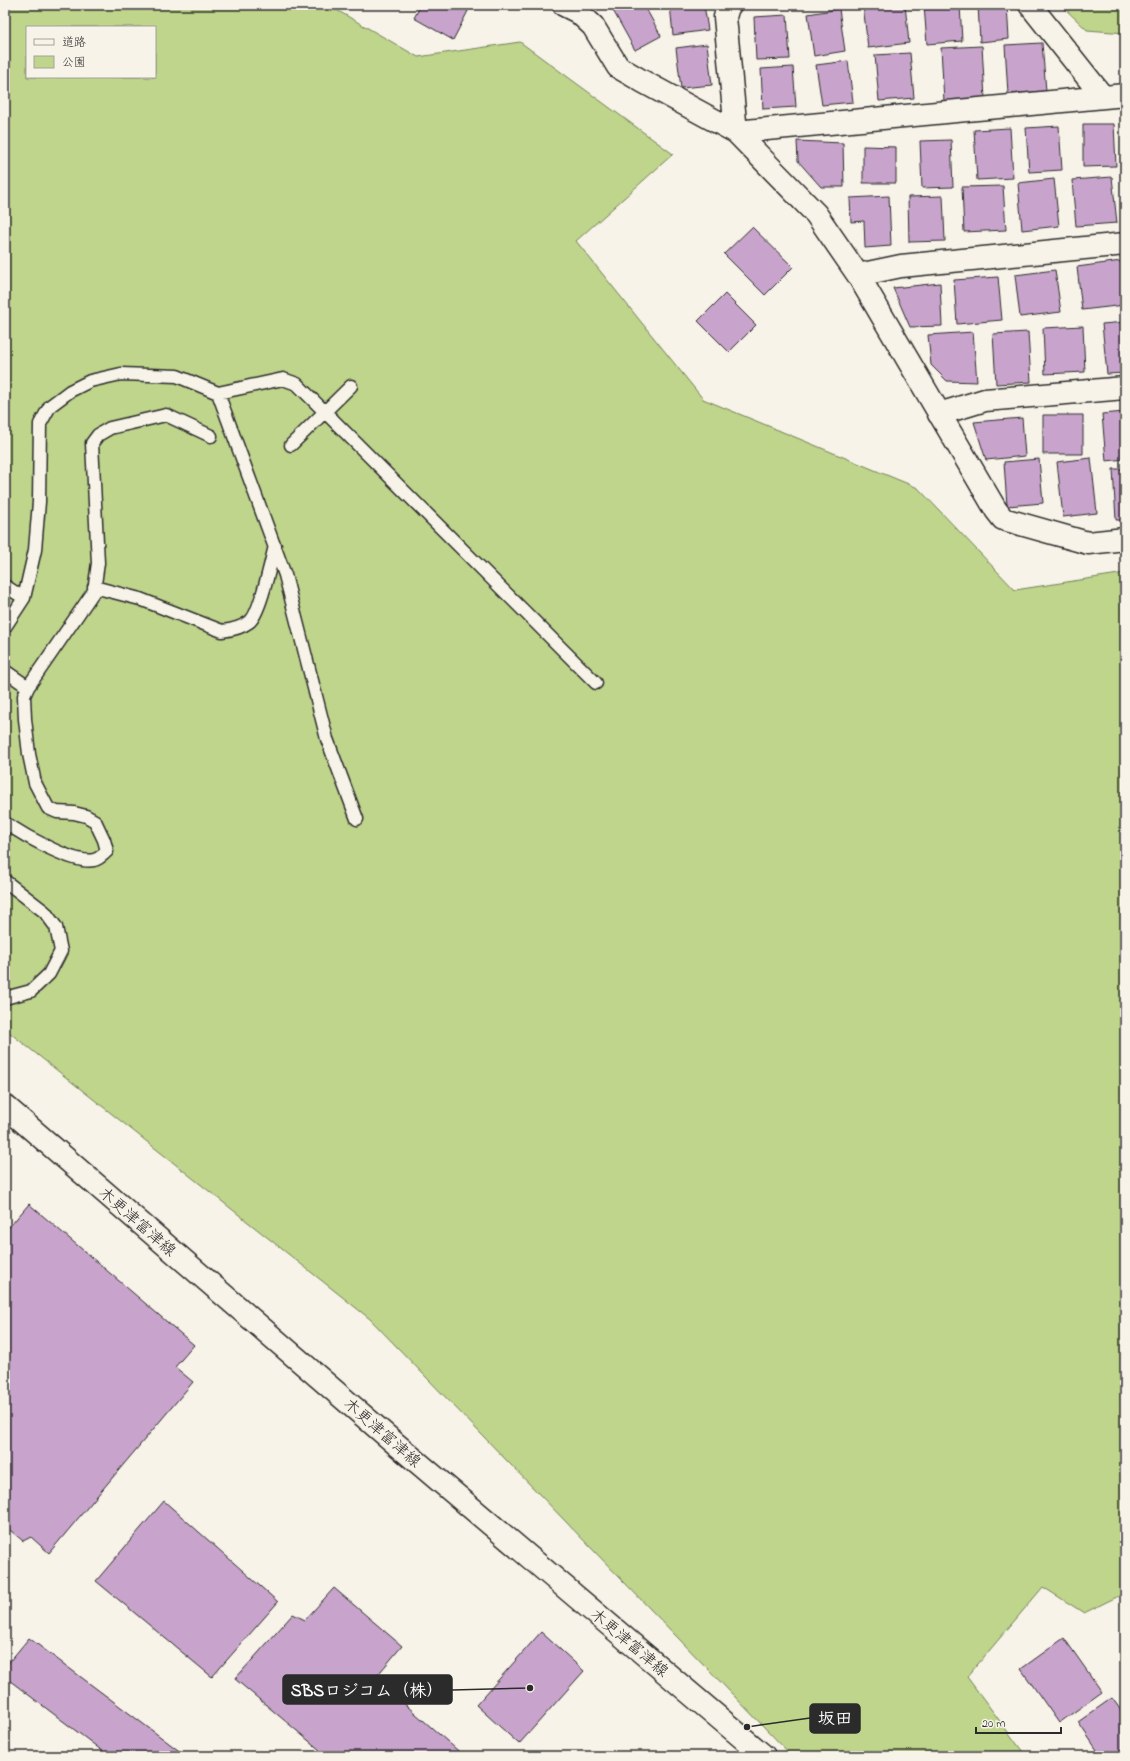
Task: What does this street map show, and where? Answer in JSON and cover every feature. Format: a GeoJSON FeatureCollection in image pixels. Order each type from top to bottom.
{"type":"FeatureCollection","features":[{"type":"Feature","properties":{"kind":"street"},"geometry":{"type":"LineString","coordinates":[[730,5],[725,17],[736,132]]}},
{"type":"Feature","properties":{"kind":"street"},"geometry":{"type":"LineString","coordinates":[[1030,5],[1103,97]]}},
{"type":"Feature","properties":{"kind":"street"},"geometry":{"type":"LineString","coordinates":[[574,7],[593,26],[618,66],[642,81],[736,132],[816,214],[858,275],[996,510],[1003,519],[1088,543],[1125,539]]}},
{"type":"Feature","properties":{"kind":"street"},"geometry":{"type":"LineString","coordinates":[[736,132],[1125,95]]}},
{"type":"Feature","properties":{"kind":"street"},"geometry":{"type":"LineString","coordinates":[[858,275],[901,266],[1125,244]]}},
{"type":"Feature","properties":{"kind":"street"},"geometry":{"type":"LineString","coordinates":[[939,414],[985,400],[1125,388]]}},
{"type":"Feature","properties":{"kind":"street","name":"木更津富津線"},"geometry":{"type":"LineString","coordinates":[[5,1106],[396,1444],[764,1756]]}},
{"type":"Feature","properties":{"kind":"lane"},"geometry":{"type":"LineString","coordinates":[[5,627],[24,598],[35,550],[39,502],[40,424],[50,406],[70,391],[90,381],[121,374],[177,376],[218,393],[283,379],[297,384],[596,684]]}},
{"type":"Feature","properties":{"kind":"lane"},"geometry":{"type":"LineString","coordinates":[[291,445],[351,386]]}},
{"type":"Feature","properties":{"kind":"lane"},"geometry":{"type":"LineString","coordinates":[[218,393],[285,575],[327,739],[357,819]]}},
{"type":"Feature","properties":{"kind":"lane"},"geometry":{"type":"LineString","coordinates":[[5,823],[40,844],[80,860],[94,860],[107,852],[104,840],[95,822],[86,816],[74,813],[56,812],[48,808],[35,783],[29,754],[24,696],[28,687],[94,591],[98,563],[92,443],[98,435],[110,428],[166,415],[211,436]]}},
{"type":"Feature","properties":{"kind":"lane"},"geometry":{"type":"LineString","coordinates":[[94,587],[140,599],[222,631],[235,629],[250,622],[258,611],[275,546]]}},
{"type":"Feature","properties":{"kind":"lane"},"geometry":{"type":"LineString","coordinates":[[5,586],[24,598]]}},
{"type":"Feature","properties":{"kind":"lane"},"geometry":{"type":"LineString","coordinates":[[5,671],[28,687]]}},
{"type":"Feature","properties":{"kind":"lane"},"geometry":{"type":"LineString","coordinates":[[5,881],[45,912],[56,927],[61,951],[49,974],[30,991],[5,998]]}},
{"type":"Feature","properties":{"kind":"green space"},"geometry":{"type":"Polygon","coordinates":[[[5,5],[328,5],[418,57],[520,42],[673,154],[576,241],[703,399],[918,488],[1015,590],[1125,573],[1125,1593],[1084,1613],[1043,1587],[967,1677],[1026,1756],[792,1756],[370,1319],[5,1029],[5,5]]]}},
{"type":"Feature","properties":{"kind":"green space"},"geometry":{"type":"Polygon","coordinates":[[[1061,5],[1125,5],[1125,33],[1087,30],[1061,5]]]}},
{"type":"Feature","properties":{"kind":"building"},"geometry":{"type":"Polygon","coordinates":[[[421,5],[458,5],[468,11],[453,40],[414,18],[421,5]]]}},
{"type":"Feature","properties":{"kind":"building"},"geometry":{"type":"Polygon","coordinates":[[[610,5],[644,5],[661,36],[635,50],[610,5]]]}},
{"type":"Feature","properties":{"kind":"building"},"geometry":{"type":"Polygon","coordinates":[[[670,5],[704,5],[708,30],[673,35],[670,5]]]}},
{"type":"Feature","properties":{"kind":"building"},"geometry":{"type":"Polygon","coordinates":[[[863,5],[905,5],[909,43],[868,48],[863,5]]]}},
{"type":"Feature","properties":{"kind":"building"},"geometry":{"type":"Polygon","coordinates":[[[924,5],[960,5],[962,41],[927,44],[924,5]]]}},
{"type":"Feature","properties":{"kind":"building"},"geometry":{"type":"Polygon","coordinates":[[[978,5],[1007,5],[1009,39],[980,42],[978,5]]]}},
{"type":"Feature","properties":{"kind":"building"},"geometry":{"type":"Polygon","coordinates":[[[839,9],[845,51],[814,56],[808,14],[839,9]]]}},
{"type":"Feature","properties":{"kind":"building"},"geometry":{"type":"Polygon","coordinates":[[[787,15],[790,59],[756,60],[754,17],[787,15]]]}},
{"type":"Feature","properties":{"kind":"building"},"geometry":{"type":"Polygon","coordinates":[[[1042,43],[1046,91],[1008,94],[1005,45],[1042,43]]]}},
{"type":"Feature","properties":{"kind":"building"},"geometry":{"type":"Polygon","coordinates":[[[707,44],[712,85],[681,88],[676,48],[707,44]]]}},
{"type":"Feature","properties":{"kind":"building"},"geometry":{"type":"Polygon","coordinates":[[[982,46],[985,99],[944,101],[941,48],[982,46]]]}},
{"type":"Feature","properties":{"kind":"building"},"geometry":{"type":"Polygon","coordinates":[[[910,53],[914,98],[879,101],[875,55],[910,53]]]}},
{"type":"Feature","properties":{"kind":"building"},"geometry":{"type":"Polygon","coordinates":[[[848,61],[853,102],[822,105],[816,65],[848,61]]]}},
{"type":"Feature","properties":{"kind":"building"},"geometry":{"type":"Polygon","coordinates":[[[793,67],[796,107],[763,109],[761,69],[793,67]]]}},
{"type":"Feature","properties":{"kind":"building"},"geometry":{"type":"Polygon","coordinates":[[[1083,124],[1114,124],[1116,166],[1083,167],[1083,124]]]}},
{"type":"Feature","properties":{"kind":"building"},"geometry":{"type":"Polygon","coordinates":[[[1059,126],[1062,170],[1029,172],[1026,128],[1059,126]]]}},
{"type":"Feature","properties":{"kind":"building"},"geometry":{"type":"Polygon","coordinates":[[[1010,128],[1013,178],[977,180],[974,130],[1010,128]]]}},
{"type":"Feature","properties":{"kind":"building"},"geometry":{"type":"Polygon","coordinates":[[[951,140],[953,187],[922,188],[920,141],[951,140]]]}},
{"type":"Feature","properties":{"kind":"building"},"geometry":{"type":"Polygon","coordinates":[[[797,141],[843,143],[844,187],[821,187],[798,161],[797,141]]]}},
{"type":"Feature","properties":{"kind":"building"},"geometry":{"type":"Polygon","coordinates":[[[863,146],[896,147],[896,183],[863,183],[863,146]]]}},
{"type":"Feature","properties":{"kind":"building"},"geometry":{"type":"Polygon","coordinates":[[[1112,177],[1117,223],[1076,226],[1072,180],[1112,177]]]}},
{"type":"Feature","properties":{"kind":"building"},"geometry":{"type":"Polygon","coordinates":[[[1054,179],[1059,226],[1022,230],[1018,183],[1054,179]]]}},
{"type":"Feature","properties":{"kind":"building"},"geometry":{"type":"Polygon","coordinates":[[[1003,186],[1006,230],[964,232],[962,187],[1003,186]]]}},
{"type":"Feature","properties":{"kind":"building"},"geometry":{"type":"Polygon","coordinates":[[[889,196],[891,246],[865,248],[864,221],[851,222],[850,198],[889,196]]]}},
{"type":"Feature","properties":{"kind":"building"},"geometry":{"type":"Polygon","coordinates":[[[943,196],[945,241],[909,242],[908,197],[943,196]]]}},
{"type":"Feature","properties":{"kind":"building"},"geometry":{"type":"Polygon","coordinates":[[[752,227],[793,267],[765,295],[724,254],[752,227]]]}},
{"type":"Feature","properties":{"kind":"building"},"geometry":{"type":"Polygon","coordinates":[[[1121,261],[1125,305],[1082,310],[1077,267],[1121,261]]]}},
{"type":"Feature","properties":{"kind":"building"},"geometry":{"type":"Polygon","coordinates":[[[1055,270],[1061,312],[1020,317],[1015,275],[1055,270]]]}},
{"type":"Feature","properties":{"kind":"building"},"geometry":{"type":"Polygon","coordinates":[[[998,277],[1002,320],[957,324],[954,280],[998,277]]]}},
{"type":"Feature","properties":{"kind":"building"},"geometry":{"type":"Polygon","coordinates":[[[940,283],[942,326],[910,327],[893,288],[940,283]]]}},
{"type":"Feature","properties":{"kind":"building"},"geometry":{"type":"Polygon","coordinates":[[[725,294],[756,325],[729,352],[698,321],[725,294]]]}},
{"type":"Feature","properties":{"kind":"building"},"geometry":{"type":"Polygon","coordinates":[[[1125,322],[1125,373],[1107,374],[1102,324],[1125,322]]]}},
{"type":"Feature","properties":{"kind":"building"},"geometry":{"type":"Polygon","coordinates":[[[1083,326],[1085,372],[1045,374],[1043,328],[1083,326]]]}},
{"type":"Feature","properties":{"kind":"building"},"geometry":{"type":"Polygon","coordinates":[[[973,332],[977,382],[947,381],[931,365],[928,335],[973,332]]]}},
{"type":"Feature","properties":{"kind":"building"},"geometry":{"type":"Polygon","coordinates":[[[1028,332],[1031,382],[996,384],[993,334],[1028,332]]]}},
{"type":"Feature","properties":{"kind":"building"},"geometry":{"type":"Polygon","coordinates":[[[1125,412],[1125,459],[1106,461],[1102,414],[1125,412]]]}},
{"type":"Feature","properties":{"kind":"building"},"geometry":{"type":"Polygon","coordinates":[[[1043,415],[1083,415],[1083,454],[1043,454],[1043,415]]]}},
{"type":"Feature","properties":{"kind":"building"},"geometry":{"type":"Polygon","coordinates":[[[1022,418],[1025,456],[986,460],[974,422],[1022,418]]]}},
{"type":"Feature","properties":{"kind":"building"},"geometry":{"type":"Polygon","coordinates":[[[1091,458],[1097,513],[1063,517],[1057,462],[1091,458]]]}},
{"type":"Feature","properties":{"kind":"building"},"geometry":{"type":"Polygon","coordinates":[[[1039,459],[1043,503],[1007,506],[1004,462],[1039,459]]]}},
{"type":"Feature","properties":{"kind":"building"},"geometry":{"type":"Polygon","coordinates":[[[1113,469],[1125,469],[1125,520],[1116,520],[1113,469]]]}},
{"type":"Feature","properties":{"kind":"building"},"geometry":{"type":"Polygon","coordinates":[[[29,1204],[194,1345],[175,1367],[193,1382],[49,1553],[31,1537],[23,1541],[5,1526],[5,1232],[29,1204]]]}},
{"type":"Feature","properties":{"kind":"building"},"geometry":{"type":"Polygon","coordinates":[[[164,1501],[278,1602],[212,1677],[96,1581],[164,1501]]]}},
{"type":"Feature","properties":{"kind":"building"},"geometry":{"type":"Polygon","coordinates":[[[334,1588],[402,1646],[375,1678],[464,1756],[327,1756],[235,1679],[293,1614],[305,1620],[334,1588]]]}},
{"type":"Feature","properties":{"kind":"building"},"geometry":{"type":"Polygon","coordinates":[[[541,1632],[584,1671],[519,1744],[476,1705],[541,1632]]]}},
{"type":"Feature","properties":{"kind":"building"},"geometry":{"type":"Polygon","coordinates":[[[29,1638],[186,1756],[109,1756],[5,1677],[5,1667],[29,1638]]]}},
{"type":"Feature","properties":{"kind":"building"},"geometry":{"type":"Polygon","coordinates":[[[1064,1638],[1102,1692],[1059,1723],[1021,1669],[1064,1638]]]}},
{"type":"Feature","properties":{"kind":"building"},"geometry":{"type":"Polygon","coordinates":[[[1112,1698],[1125,1716],[1125,1747],[1113,1756],[1101,1756],[1078,1722],[1112,1698]]]}},
{"type":"Feature","properties":{"kind":"place","name":"SBSロジコム（株）"},"geometry":{"type":"Point","coordinates":[530,1688]}},
{"type":"Feature","properties":{"kind":"place","name":"坂田"},"geometry":{"type":"Point","coordinates":[747,1727]}}]}
